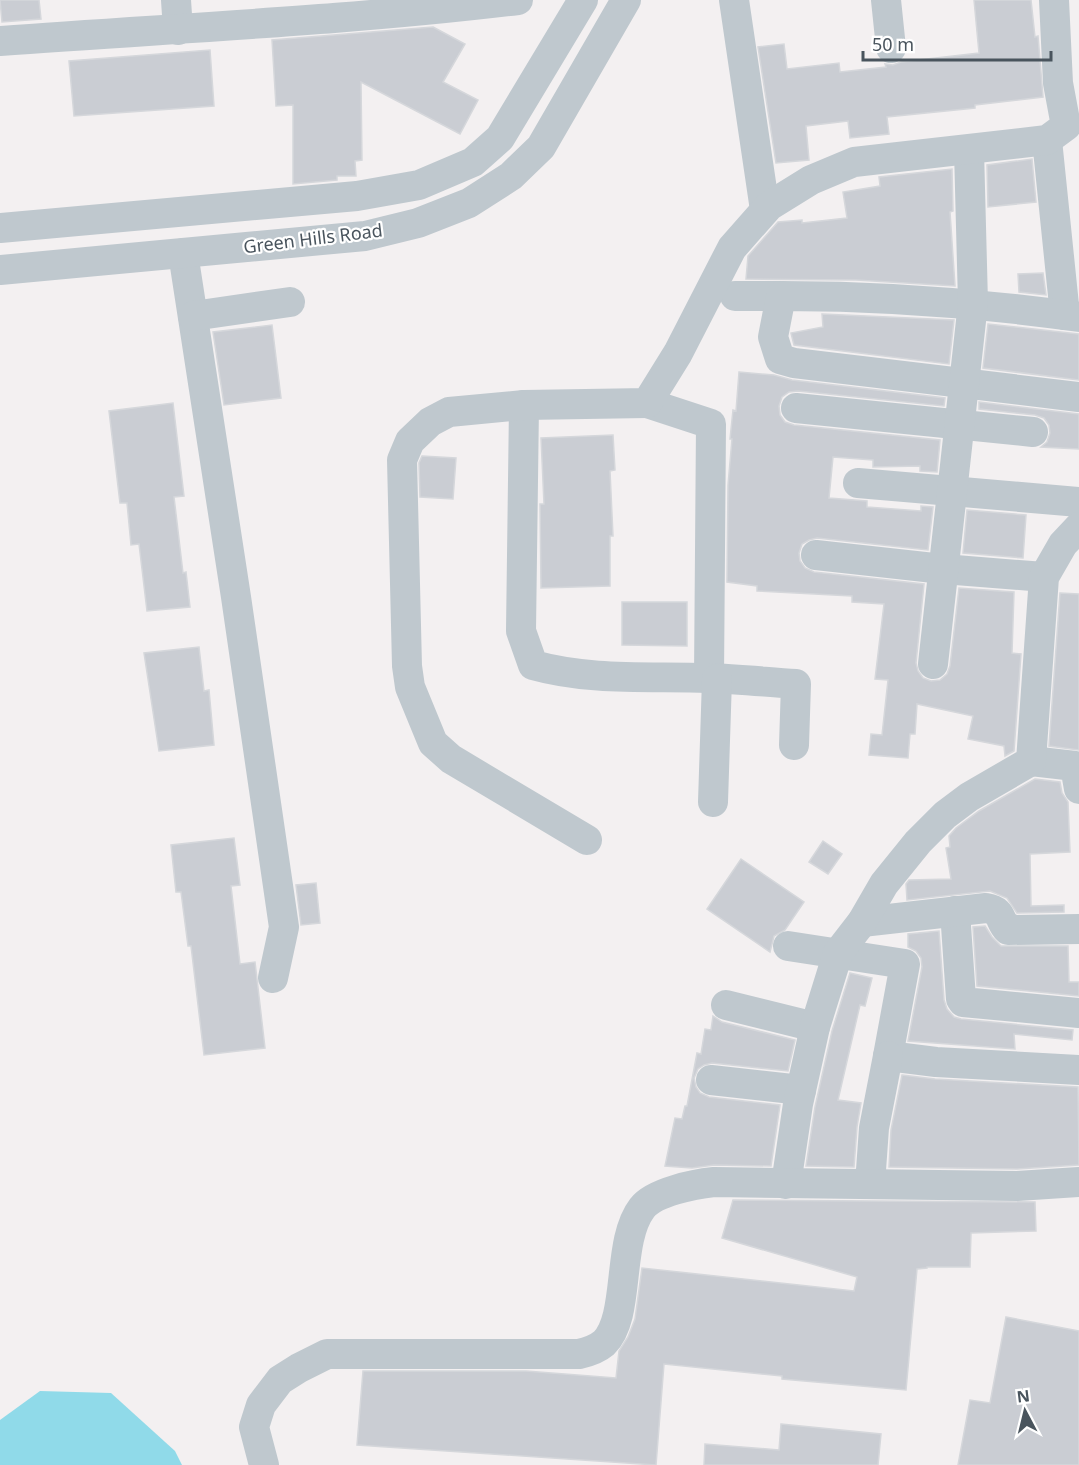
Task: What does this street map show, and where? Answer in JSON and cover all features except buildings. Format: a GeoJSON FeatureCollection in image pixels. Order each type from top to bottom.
{"type":"FeatureCollection","features":[{"type":"Feature","properties":{"kind":"street"},"geometry":{"type":"LineString","coordinates":[[176,0],[178,30]]}},
{"type":"Feature","properties":{"kind":"street"},"geometry":{"type":"LineString","coordinates":[[0,41],[178,30],[518,0]]}},
{"type":"Feature","properties":{"kind":"street","name":"Green Hills Road"},"geometry":{"type":"LineString","coordinates":[[0,228],[357,196],[419,184],[473,162],[500,138],[583,0]]}},
{"type":"Feature","properties":{"kind":"street","name":"Green Hills Road"},"geometry":{"type":"LineString","coordinates":[[0,270],[365,236],[418,223],[469,203],[512,177],[541,147],[626,0]]}},
{"type":"Feature","properties":{"kind":"street"},"geometry":{"type":"LineString","coordinates":[[734,0],[765,210]]}},
{"type":"Feature","properties":{"kind":"street"},"geometry":{"type":"LineString","coordinates":[[886,0],[891,48]]}},
{"type":"Feature","properties":{"kind":"street"},"geometry":{"type":"LineString","coordinates":[[724,295],[857,297],[973,303],[1072,316],[1064,133],[1069,82],[1054,0]]}},
{"type":"Feature","properties":{"kind":"street"},"geometry":{"type":"LineString","coordinates":[[647,403],[678,354],[724,295],[732,248],[765,210],[811,180],[854,162],[969,150],[1064,133]]}},
{"type":"Feature","properties":{"kind":"street"},"geometry":{"type":"LineString","coordinates":[[933,664],[973,303],[969,150]]}},
{"type":"Feature","properties":{"kind":"street"},"geometry":{"type":"LineString","coordinates":[[183,253],[284,927],[273,978]]}},
{"type":"Feature","properties":{"kind":"street"},"geometry":{"type":"LineString","coordinates":[[781,296],[773,337],[780,359],[1079,397]]}},
{"type":"Feature","properties":{"kind":"street"},"geometry":{"type":"LineString","coordinates":[[193,316],[290,302]]}},
{"type":"Feature","properties":{"kind":"street"},"geometry":{"type":"LineString","coordinates":[[587,840],[451,759],[433,743],[410,687],[402,460],[410,441],[430,422],[449,412],[524,405],[647,403],[711,424],[713,802]]}},
{"type":"Feature","properties":{"kind":"street"},"geometry":{"type":"LineString","coordinates":[[524,405],[522,631],[532,665],[557,672],[581,675],[713,678],[796,684],[794,745]]}},
{"type":"Feature","properties":{"kind":"street"},"geometry":{"type":"LineString","coordinates":[[796,408],[1033,432]]}},
{"type":"Feature","properties":{"kind":"street"},"geometry":{"type":"LineString","coordinates":[[858,483],[1079,502]]}},
{"type":"Feature","properties":{"kind":"street"},"geometry":{"type":"LineString","coordinates":[[1031,761],[1044,577],[1064,544],[1079,527]]}},
{"type":"Feature","properties":{"kind":"street"},"geometry":{"type":"LineString","coordinates":[[816,555],[1044,577]]}},
{"type":"Feature","properties":{"kind":"street"},"geometry":{"type":"LineString","coordinates":[[786,1184],[801,1090],[815,1027],[838,953],[862,922],[884,884],[918,842],[945,815],[969,797],[1031,761],[1075,766],[1079,789]]}},
{"type":"Feature","properties":{"kind":"street"},"geometry":{"type":"LineString","coordinates":[[862,922],[978,908],[993,909],[1001,915],[1004,926],[1008,930],[1079,929]]}},
{"type":"Feature","properties":{"kind":"street"},"geometry":{"type":"LineString","coordinates":[[955,911],[963,1002],[1079,1013]]}},
{"type":"Feature","properties":{"kind":"street"},"geometry":{"type":"LineString","coordinates":[[788,946],[905,964],[874,1128],[870,1184]]}},
{"type":"Feature","properties":{"kind":"street"},"geometry":{"type":"LineString","coordinates":[[726,1005],[815,1027]]}},
{"type":"Feature","properties":{"kind":"street"},"geometry":{"type":"LineString","coordinates":[[888,1056],[936,1062],[1079,1070]]}},
{"type":"Feature","properties":{"kind":"street"},"geometry":{"type":"LineString","coordinates":[[711,1080],[801,1090]]}},
{"type":"Feature","properties":{"kind":"street"},"geometry":{"type":"LineString","coordinates":[[264,1465],[254,1427],[261,1405],[280,1380],[327,1354],[579,1354],[593,1350],[605,1342],[615,1325],[631,1229],[643,1206],[691,1184],[714,1182],[1017,1186],[1079,1182]]}},
{"type":"Feature","properties":{"kind":"water"},"geometry":{"type":"Polygon","coordinates":[[[40,1391],[111,1393],[175,1451],[182,1465],[0,1465],[0,1420],[40,1391]]]}}]}
